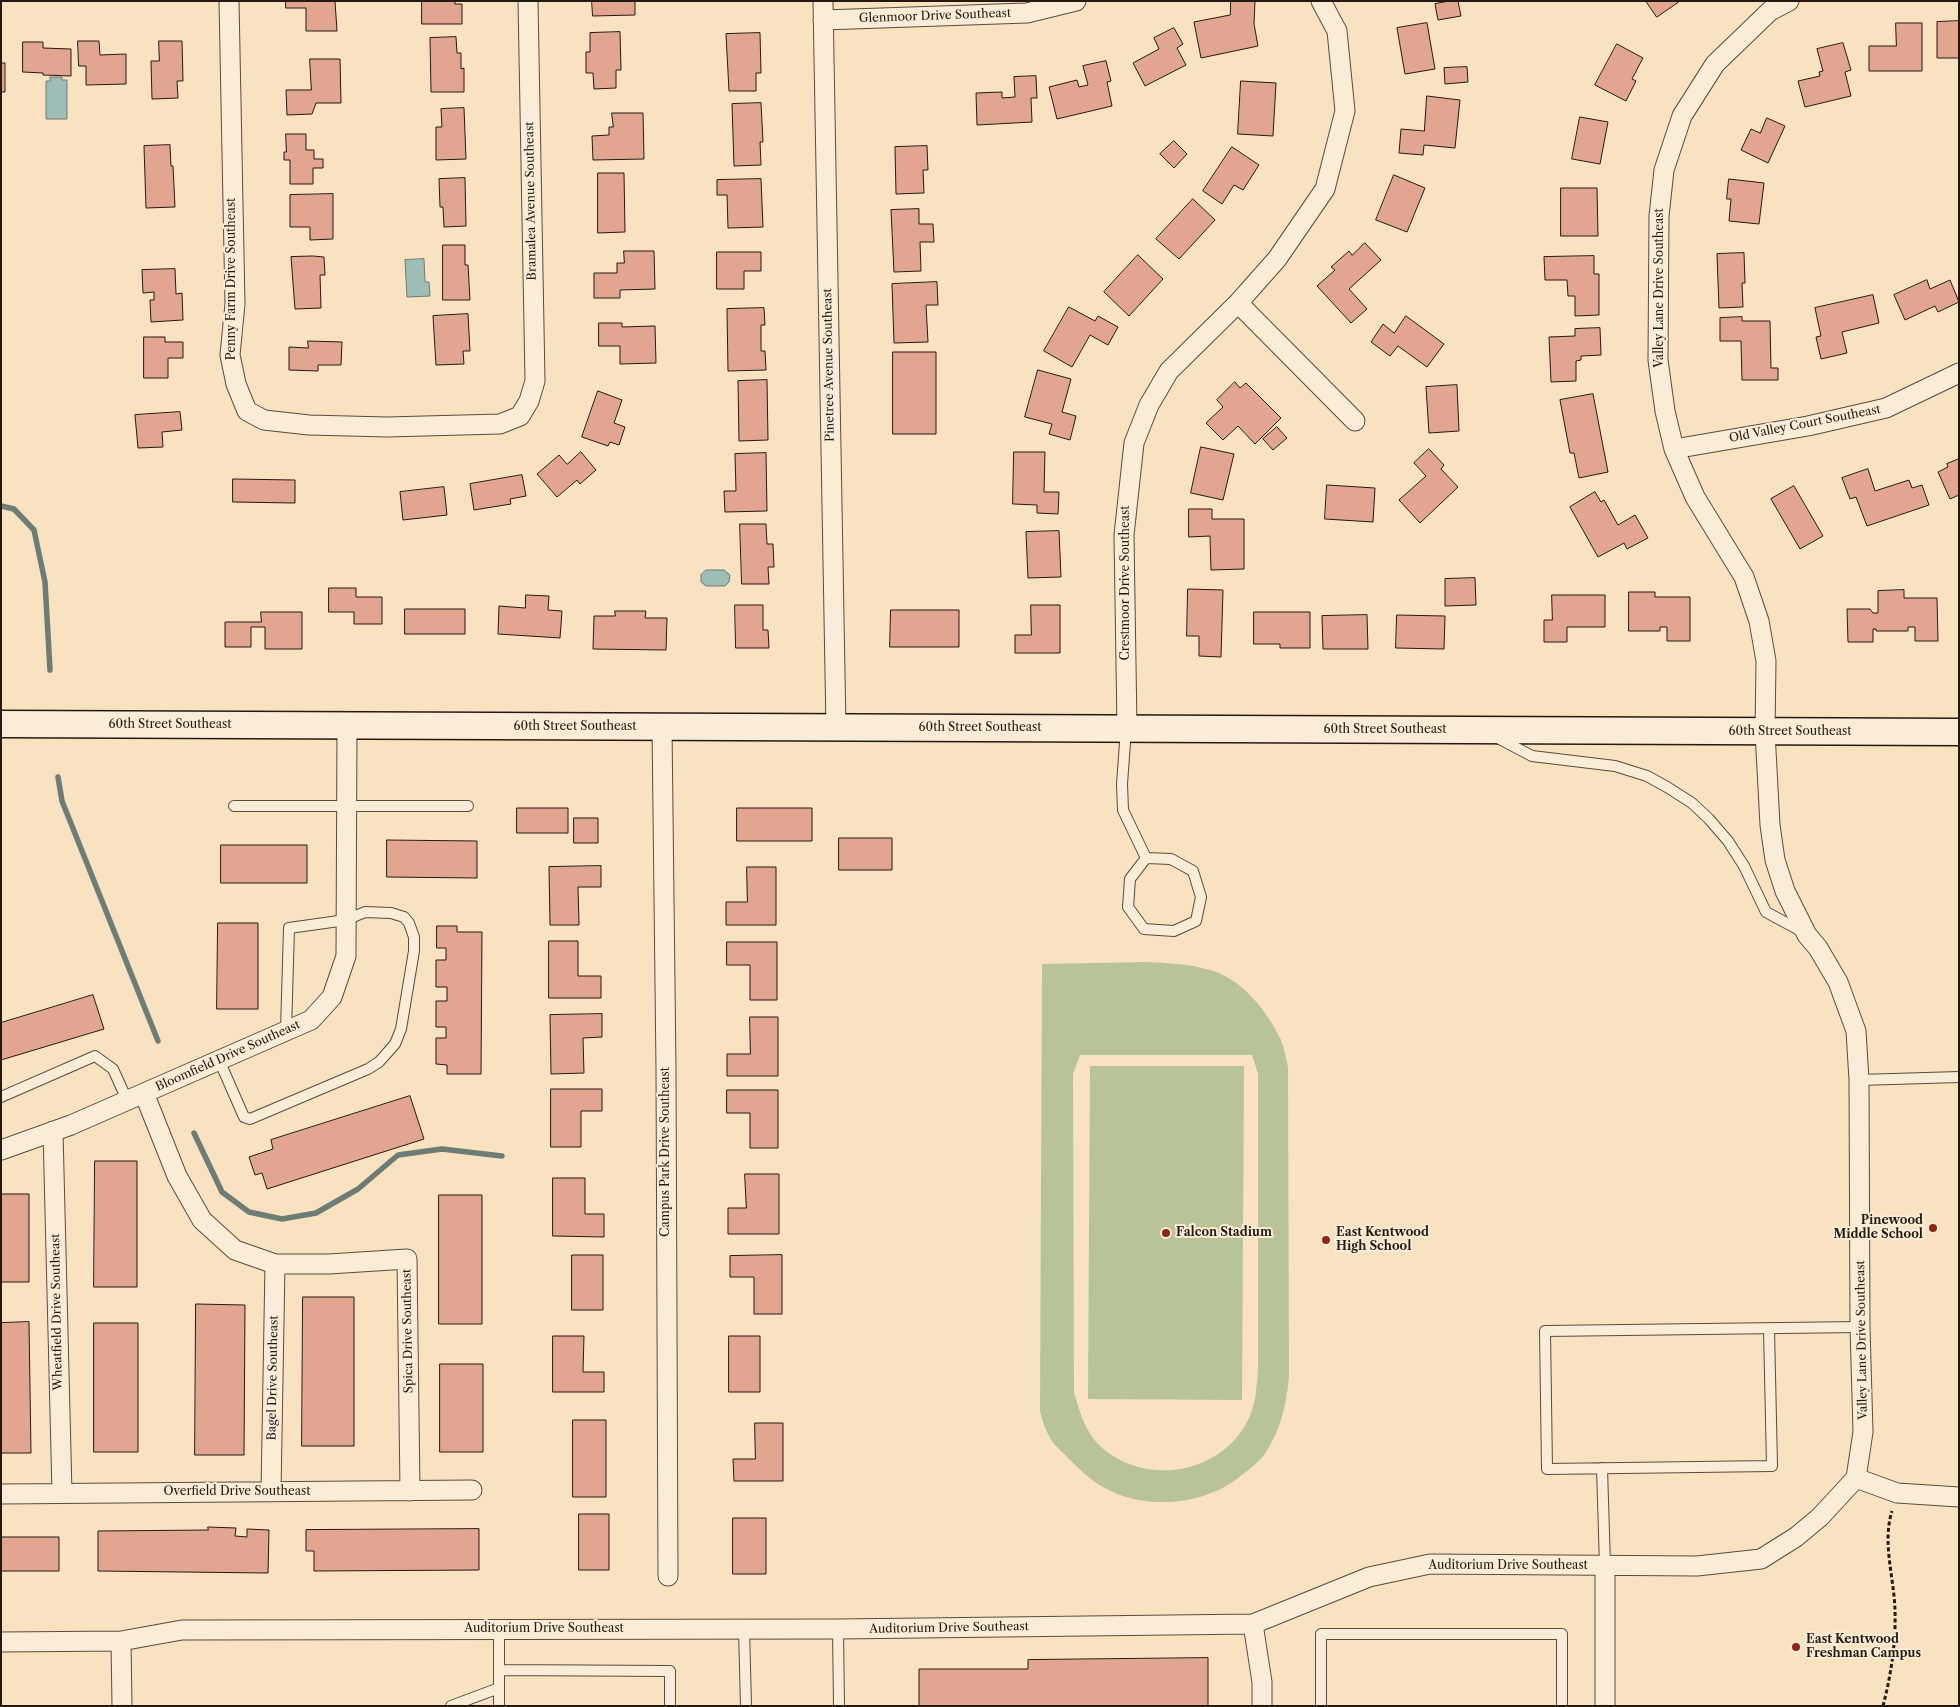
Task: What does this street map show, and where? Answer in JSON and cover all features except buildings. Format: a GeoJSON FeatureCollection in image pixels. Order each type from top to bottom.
{"type":"FeatureCollection","features":[{"type":"Feature","properties":{"kind":"main road","name":"60th Street Southeast"},"geometry":{"type":"LineString","coordinates":[[1,724],[1959,732]]}},
{"type":"Feature","properties":{"kind":"street","name":"Penny Farm Drive Southeast"},"geometry":{"type":"LineString","coordinates":[[229,1],[235,304],[230,355],[236,384],[247,411],[264,420],[309,425],[387,427],[500,424],[520,416],[530,401]]}},
{"type":"Feature","properties":{"kind":"street","name":"Bramalea Avenue Southeast"},"geometry":{"type":"LineString","coordinates":[[528,1],[535,381],[530,401]]}},
{"type":"Feature","properties":{"kind":"street","name":"Pinetree Avenue Southeast"},"geometry":{"type":"LineString","coordinates":[[823,1],[836,728]]}},
{"type":"Feature","properties":{"kind":"street","name":"Glenmoor Drive Southeast"},"geometry":{"type":"LineString","coordinates":[[823,20],[1027,13],[1076,1]]}},
{"type":"Feature","properties":{"kind":"street","name":"Crestmoor Drive Southeast"},"geometry":{"type":"LineString","coordinates":[[1126,728],[1124,535],[1134,443],[1149,405],[1169,371],[1238,303],[1277,259],[1325,189],[1345,111],[1336,31],[1321,1]]}},
{"type":"Feature","properties":{"kind":"street","name":"Valley Lane Drive Southeast"},"geometry":{"type":"LineString","coordinates":[[1789,1],[1767,6],[1715,64],[1682,116],[1664,170],[1659,216],[1658,360],[1665,411],[1674,449],[1695,497],[1744,577],[1759,621],[1766,661],[1765,732],[1770,825],[1775,860],[1786,891],[1808,935],[1838,982],[1856,1031],[1859,1080],[1860,1327],[1863,1432],[1856,1478]]}},
{"type":"Feature","properties":{"kind":"street"},"geometry":{"type":"LineString","coordinates":[[1238,303],[1355,421]]}},
{"type":"Feature","properties":{"kind":"street","name":"Old Valley Court Southeast"},"geometry":{"type":"LineString","coordinates":[[1674,449],[1808,426],[1886,408],[1959,373]]}},
{"type":"Feature","properties":{"kind":"street","name":"Bloomfield Drive Southeast"},"geometry":{"type":"LineString","coordinates":[[1,1150],[135,1097],[311,1020],[332,996],[346,956],[347,726]]}},
{"type":"Feature","properties":{"kind":"street","name":"Campus Park Drive Southeast"},"geometry":{"type":"LineString","coordinates":[[662,727],[666,1069],[668,1576]]}},
{"type":"Feature","properties":{"kind":"street","name":"Spica Drive Southeast"},"geometry":{"type":"LineString","coordinates":[[135,1097],[202,1220],[235,1250],[275,1264],[329,1264],[407,1260],[410,1491]]}},
{"type":"Feature","properties":{"kind":"street","name":"Wheatfield Drive Southeast"},"geometry":{"type":"LineString","coordinates":[[53,1131],[62,1493]]}},
{"type":"Feature","properties":{"kind":"street","name":"Bagel Drive Southeast"},"geometry":{"type":"LineString","coordinates":[[271,1492],[275,1264]]}},
{"type":"Feature","properties":{"kind":"street"},"geometry":{"type":"LineString","coordinates":[[1856,1478],[1897,1493],[1959,1497]]}},
{"type":"Feature","properties":{"kind":"street","name":"Auditorium Drive Southeast"},"geometry":{"type":"LineString","coordinates":[[1,1642],[120,1641],[182,1630],[838,1629],[1253,1624],[1369,1577],[1430,1564],[1697,1566],[1761,1558],[1802,1532],[1820,1517],[1856,1478]]}},
{"type":"Feature","properties":{"kind":"street","name":"Overfield Drive Southeast"},"geometry":{"type":"LineString","coordinates":[[1,1494],[472,1490]]}},
{"type":"Feature","properties":{"kind":"street"},"geometry":{"type":"LineString","coordinates":[[1605,1566],[1605,1706]]}},
{"type":"Feature","properties":{"kind":"street"},"geometry":{"type":"LineString","coordinates":[[1253,1624],[1262,1682],[1262,1706]]}},
{"type":"Feature","properties":{"kind":"street"},"geometry":{"type":"LineString","coordinates":[[120,1641],[122,1706]]}},
{"type":"Feature","properties":{"kind":"lane"},"geometry":{"type":"LineString","coordinates":[[1126,728],[1122,784],[1123,810],[1146,858]]}},
{"type":"Feature","properties":{"kind":"lane"},"geometry":{"type":"LineString","coordinates":[[1481,730],[1532,756],[1615,766],[1647,776],[1667,787],[1692,803],[1728,841],[1744,866],[1766,912],[1808,935]]}},
{"type":"Feature","properties":{"kind":"lane"},"geometry":{"type":"LineString","coordinates":[[234,806],[468,806]]}},
{"type":"Feature","properties":{"kind":"lane"},"geometry":{"type":"LineString","coordinates":[[1146,858],[1171,859],[1193,872],[1201,897],[1196,921],[1174,931],[1144,929],[1128,907],[1130,879],[1146,858]]}},
{"type":"Feature","properties":{"kind":"lane"},"geometry":{"type":"LineString","coordinates":[[219,1060],[244,1117],[250,1119],[368,1069],[379,1062],[394,1044],[401,1030],[414,951],[414,937],[409,923],[404,917],[391,913],[365,912],[346,920],[289,928],[286,1031]]}},
{"type":"Feature","properties":{"kind":"lane"},"geometry":{"type":"LineString","coordinates":[[1,1097],[95,1056],[113,1068],[135,1097]]}},
{"type":"Feature","properties":{"kind":"lane"},"geometry":{"type":"LineString","coordinates":[[1859,1080],[1959,1077]]}},
{"type":"Feature","properties":{"kind":"lane"},"geometry":{"type":"LineString","coordinates":[[1769,1328],[1772,1466],[1547,1469],[1544,1331],[1769,1328],[1860,1327]]}},
{"type":"Feature","properties":{"kind":"lane"},"geometry":{"type":"LineString","coordinates":[[1602,1468],[1605,1566]]}},
{"type":"Feature","properties":{"kind":"lane"},"geometry":{"type":"LineString","coordinates":[[499,1629],[499,1706]]}},
{"type":"Feature","properties":{"kind":"lane"},"geometry":{"type":"LineString","coordinates":[[744,1629],[746,1706]]}},
{"type":"Feature","properties":{"kind":"lane"},"geometry":{"type":"LineString","coordinates":[[838,1629],[839,1706]]}},
{"type":"Feature","properties":{"kind":"lane"},"geometry":{"type":"LineString","coordinates":[[1322,1706],[1321,1634],[1562,1634],[1562,1706]]}},
{"type":"Feature","properties":{"kind":"lane"},"geometry":{"type":"LineString","coordinates":[[499,1670],[670,1671],[670,1706]]}},
{"type":"Feature","properties":{"kind":"lane"},"geometry":{"type":"LineString","coordinates":[[452,1706],[499,1688]]}},
{"type":"Feature","properties":{"kind":"path"},"geometry":{"type":"LineString","coordinates":[[1883,1706],[1890,1679],[1895,1610],[1888,1522],[1897,1493]]}},
{"type":"Feature","properties":{"kind":"green space"},"geometry":{"type":"Polygon","coordinates":[[[1170,963],[1202,968],[1222,974],[1243,988],[1252,997],[1268,1017],[1284,1048],[1288,1067],[1289,1376],[1285,1406],[1276,1434],[1266,1452],[1254,1466],[1225,1487],[1194,1499],[1160,1502],[1143,1501],[1126,1497],[1105,1488],[1084,1473],[1056,1445],[1048,1433],[1040,1411],[1042,964],[1170,963]],[[1080,1055],[1073,1074],[1074,1392],[1085,1424],[1099,1445],[1124,1462],[1144,1468],[1165,1470],[1186,1468],[1205,1461],[1223,1451],[1238,1436],[1249,1418],[1253,1406],[1257,1388],[1258,1369],[1258,1074],[1252,1055],[1080,1055]]]}},
{"type":"Feature","properties":{"kind":"green space","name":"Falcon Stadium"},"geometry":{"type":"Polygon","coordinates":[[[1090,1066],[1244,1066],[1242,1400],[1088,1399],[1090,1066]]]}},
{"type":"Feature","properties":{"kind":"water"},"geometry":{"type":"Polygon","coordinates":[[[50,77],[62,77],[62,80],[67,80],[67,119],[46,119],[46,81],[50,81],[50,77]]]}},
{"type":"Feature","properties":{"kind":"water"},"geometry":{"type":"Polygon","coordinates":[[[424,259],[425,282],[429,282],[430,296],[407,297],[405,260],[424,259]]]}},
{"type":"Feature","properties":{"kind":"water"},"geometry":{"type":"Polygon","coordinates":[[[706,570],[724,570],[730,575],[729,582],[725,586],[706,586],[701,582],[701,575],[706,570]]]}},
{"type":"Feature","properties":{"kind":"waterway"},"geometry":{"type":"LineString","coordinates":[[1,506],[14,509],[34,530],[45,582],[50,670]]}},
{"type":"Feature","properties":{"kind":"waterway"},"geometry":{"type":"LineString","coordinates":[[58,777],[62,801],[158,1041]]}},
{"type":"Feature","properties":{"kind":"waterway"},"geometry":{"type":"LineString","coordinates":[[194,1133],[222,1192],[249,1212],[282,1219],[316,1213],[358,1189],[398,1155],[442,1149],[502,1156]]}},
{"type":"Feature","properties":{"kind":"place","name":"Pinewood Middle School"},"geometry":{"type":"Point","coordinates":[1933,1228]}},
{"type":"Feature","properties":{"kind":"place","name":"Falcon Stadium"},"geometry":{"type":"Point","coordinates":[1166,1233]}},
{"type":"Feature","properties":{"kind":"place","name":"East Kentwood High School"},"geometry":{"type":"Point","coordinates":[1326,1240]}},
{"type":"Feature","properties":{"kind":"place","name":"East Kentwood Freshman Campus"},"geometry":{"type":"Point","coordinates":[1796,1647]}}]}
